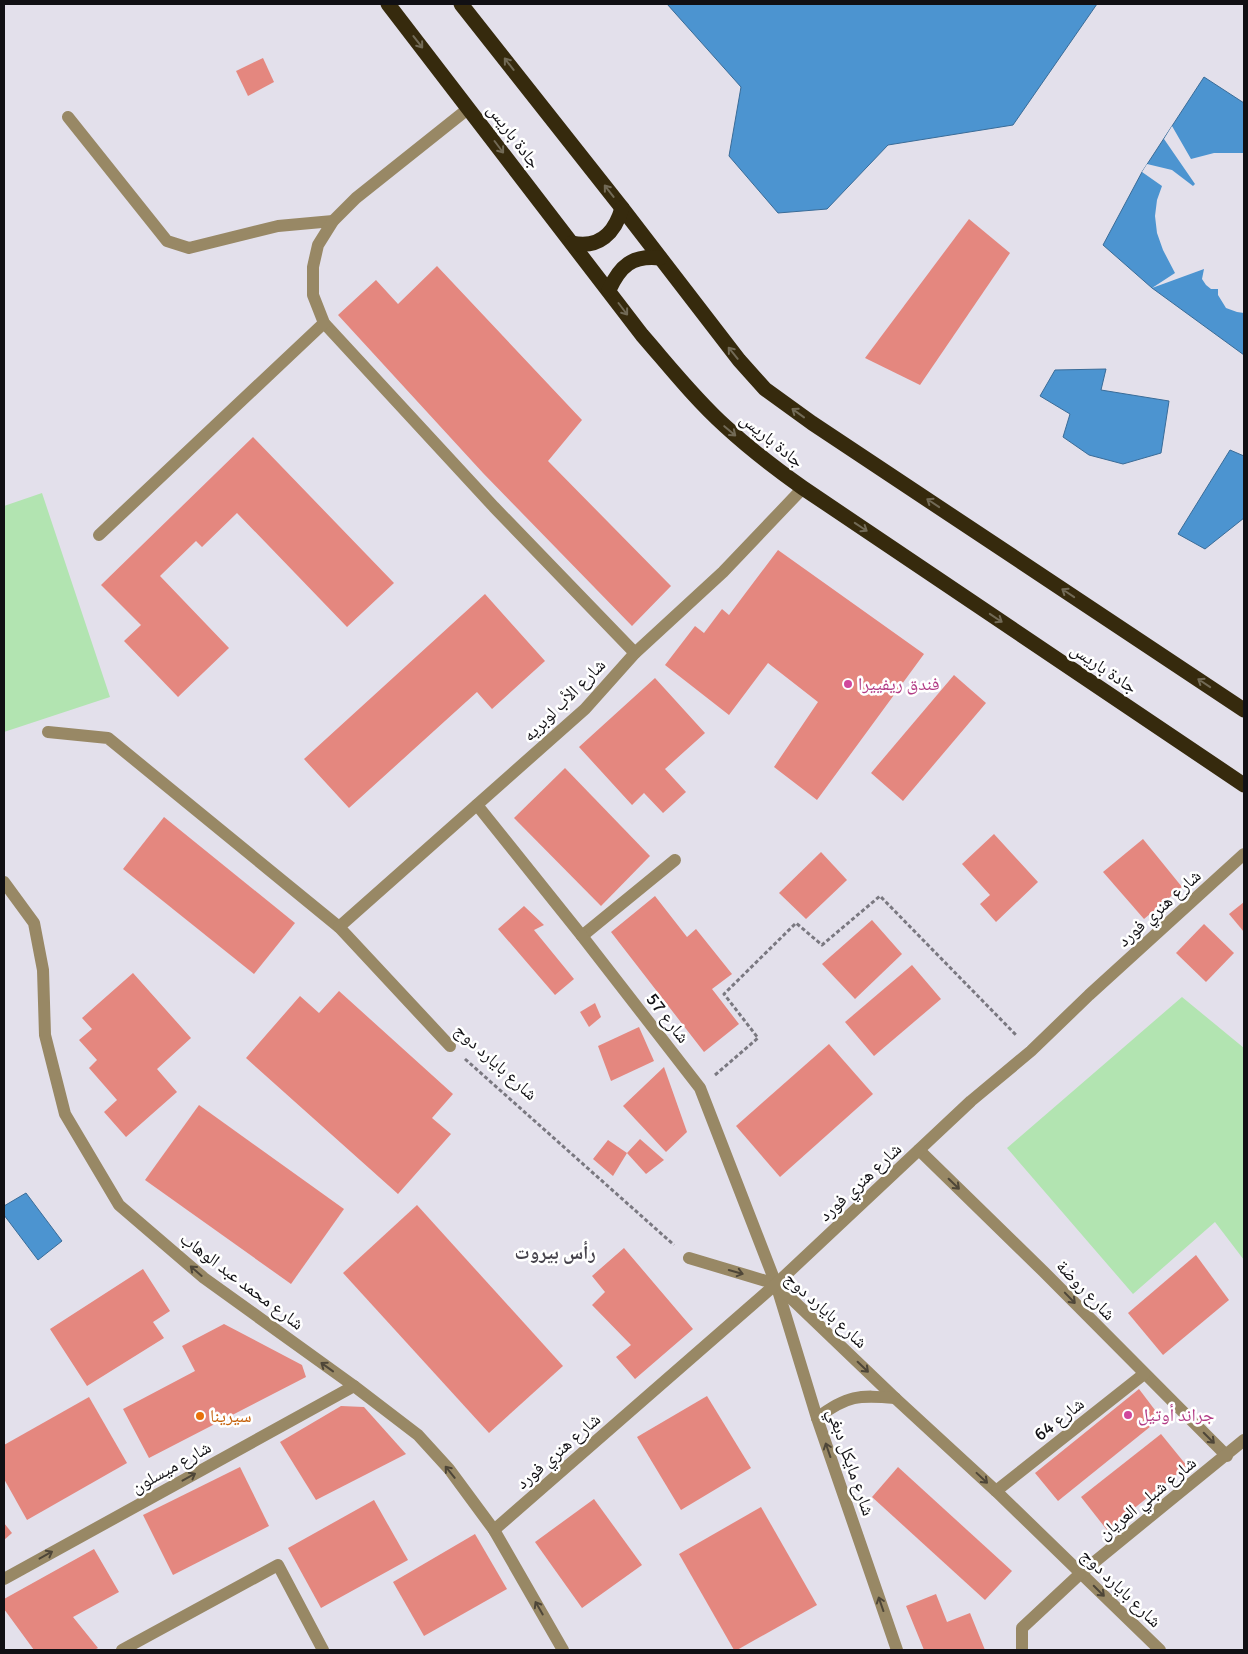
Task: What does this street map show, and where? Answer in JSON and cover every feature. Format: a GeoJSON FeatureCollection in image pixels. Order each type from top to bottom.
{"type":"FeatureCollection","features":[{"type":"Feature","properties":{"kind":"highway","name":"جادة باريس"},"geometry":{"type":"LineString","coordinates":[[388,4],[642,335],[681,381],[724,426],[768,462],[804,488],[1244,786]]}},
{"type":"Feature","properties":{"kind":"highway","name":"جادة باريس"},"geometry":{"type":"LineString","coordinates":[[461,4],[622,208],[717,334],[765,389],[812,423],[1244,710]]}},
{"type":"Feature","properties":{"kind":"highway"},"geometry":{"type":"LineString","coordinates":[[572,243],[582,245],[594,244],[606,237],[620,217],[622,208]]}},
{"type":"Feature","properties":{"kind":"highway"},"geometry":{"type":"LineString","coordinates":[[609,290],[617,274],[633,261],[648,256],[660,258]]}},
{"type":"Feature","properties":{"kind":"street"},"geometry":{"type":"LineString","coordinates":[[469,108],[356,198],[333,221],[318,245],[314,267],[313,295],[324,323],[494,507],[634,654]]}},
{"type":"Feature","properties":{"kind":"street"},"geometry":{"type":"LineString","coordinates":[[68,117],[167,241],[189,248],[278,226],[333,221]]}},
{"type":"Feature","properties":{"kind":"street"},"geometry":{"type":"LineString","coordinates":[[99,535],[324,323]]}},
{"type":"Feature","properties":{"kind":"street","name":"شارع الأب لوبريه"},"geometry":{"type":"LineString","coordinates":[[340,927],[585,709],[634,654],[723,572],[804,488]]}},
{"type":"Feature","properties":{"kind":"street","name":"شارع بايارد دوج"},"geometry":{"type":"LineString","coordinates":[[48,732],[108,738],[340,927],[450,1046]]}},
{"type":"Feature","properties":{"kind":"street","name":"شارع 57"},"geometry":{"type":"LineString","coordinates":[[476,805],[582,936],[700,1088],[776,1284]]}},
{"type":"Feature","properties":{"kind":"street","name":"شارع هنري فورد"},"geometry":{"type":"LineString","coordinates":[[494,1530],[776,1284],[971,1101],[1031,1051],[1244,854]]}},
{"type":"Feature","properties":{"kind":"street"},"geometry":{"type":"LineString","coordinates":[[582,936],[675,860]]}},
{"type":"Feature","properties":{"kind":"street","name":"شارع محمد عبد الوهاب"},"geometry":{"type":"LineString","coordinates":[[4,882],[34,923],[42,970],[45,1035],[65,1114],[120,1205],[204,1278],[354,1386],[418,1435],[449,1469],[494,1530],[563,1650]]}},
{"type":"Feature","properties":{"kind":"street","name":"شارع روضة"},"geometry":{"type":"LineString","coordinates":[[919,1150],[1043,1271],[1227,1456]]}},
{"type":"Feature","properties":{"kind":"street","name":"شارع بايارد دوج"},"geometry":{"type":"LineString","coordinates":[[689,1258],[776,1284],[996,1491],[1160,1650]]}},
{"type":"Feature","properties":{"kind":"street","name":"شارع مايكل دبغي"},"geometry":{"type":"LineString","coordinates":[[776,1284],[817,1418],[896,1650]]}},
{"type":"Feature","properties":{"kind":"street","name":"شارع 64"},"geometry":{"type":"LineString","coordinates":[[996,1491],[1144,1374]]}},
{"type":"Feature","properties":{"kind":"street","name":"شارع ميسلون"},"geometry":{"type":"LineString","coordinates":[[4,1579],[354,1386]]}},
{"type":"Feature","properties":{"kind":"street"},"geometry":{"type":"LineString","coordinates":[[817,1418],[834,1405],[847,1399],[860,1396],[895,1398]]}},
{"type":"Feature","properties":{"kind":"street","name":"شارع شبلي العريان"},"geometry":{"type":"LineString","coordinates":[[1022,1650],[1022,1628],[1081,1573],[1227,1456],[1244,1440]]}},
{"type":"Feature","properties":{"kind":"street"},"geometry":{"type":"LineString","coordinates":[[122,1650],[278,1566],[323,1650]]}},
{"type":"Feature","properties":{"kind":"path"},"geometry":{"type":"LineString","coordinates":[[700,1088],[758,1038],[724,994],[796,923],[822,945],[880,896],[1031,1051]]}},
{"type":"Feature","properties":{"kind":"path","name":"شارع بايارد دوج"},"geometry":{"type":"LineString","coordinates":[[450,1046],[689,1258]]}},
{"type":"Feature","properties":{"kind":"green space"},"geometry":{"type":"Polygon","coordinates":[[[42,493],[110,697],[4,732],[4,506],[42,493]]]}},
{"type":"Feature","properties":{"kind":"green space"},"geometry":{"type":"Polygon","coordinates":[[[1182,997],[1244,1048],[1244,1260],[1215,1222],[1133,1294],[1007,1148],[1182,997]]]}},
{"type":"Feature","properties":{"kind":"water"},"geometry":{"type":"Polygon","coordinates":[[[667,4],[1097,4],[1013,125],[888,145],[827,209],[778,213],[729,156],[741,87],[667,4]]]}},
{"type":"Feature","properties":{"kind":"water"},"geometry":{"type":"Polygon","coordinates":[[[1204,77],[1244,103],[1244,355],[1152,288],[1103,245],[1142,172],[1204,77]]]}},
{"type":"Feature","properties":{"kind":"water"},"geometry":{"type":"Polygon","coordinates":[[[1106,369],[1101,390],[1169,401],[1161,453],[1123,464],[1089,455],[1063,437],[1070,414],[1040,396],[1055,370],[1106,369]]]}},
{"type":"Feature","properties":{"kind":"water"},"geometry":{"type":"Polygon","coordinates":[[[1230,450],[1244,456],[1244,518],[1205,549],[1178,534],[1230,450]]]}},
{"type":"Feature","properties":{"kind":"water"},"geometry":{"type":"Polygon","coordinates":[[[26,1193],[62,1241],[38,1260],[4,1215],[4,1206],[26,1193]]]}},
{"type":"Feature","properties":{"kind":"pier"},"geometry":{"type":"Polygon","coordinates":[[[1172,126],[1191,159],[1214,153],[1244,153],[1244,313],[1226,308],[1218,295],[1218,289],[1211,289],[1202,279],[1204,269],[1152,288],[1175,273],[1163,250],[1157,233],[1155,216],[1157,200],[1162,186],[1142,172],[1147,164],[1172,170],[1193,186],[1195,184],[1164,139],[1172,126]]]}},
{"type":"Feature","properties":{"kind":"building"},"geometry":{"type":"Polygon","coordinates":[[[263,58],[274,82],[248,96],[236,71],[263,58]]]}},
{"type":"Feature","properties":{"kind":"building"},"geometry":{"type":"Polygon","coordinates":[[[969,219],[1010,253],[920,385],[865,358],[969,219]]]}},
{"type":"Feature","properties":{"kind":"building"},"geometry":{"type":"Polygon","coordinates":[[[437,266],[582,420],[548,461],[671,586],[632,626],[483,473],[338,315],[376,280],[398,304],[437,266]]]}},
{"type":"Feature","properties":{"kind":"building"},"geometry":{"type":"Polygon","coordinates":[[[253,437],[394,583],[347,627],[237,513],[202,547],[196,541],[160,576],[229,648],[178,697],[124,641],[141,625],[101,585],[253,437]]]}},
{"type":"Feature","properties":{"kind":"building","name":"فندق ريفييرا"},"geometry":{"type":"Polygon","coordinates":[[[778,550],[924,654],[817,800],[774,767],[818,702],[768,663],[729,715],[665,665],[695,626],[704,633],[722,609],[729,615],[778,550]]]}},
{"type":"Feature","properties":{"kind":"building"},"geometry":{"type":"Polygon","coordinates":[[[485,594],[545,661],[492,709],[477,692],[349,808],[304,759],[485,594]]]}},
{"type":"Feature","properties":{"kind":"building"},"geometry":{"type":"Polygon","coordinates":[[[954,675],[986,703],[903,801],[871,773],[954,675]]]}},
{"type":"Feature","properties":{"kind":"building"},"geometry":{"type":"Polygon","coordinates":[[[655,678],[705,733],[665,769],[686,792],[663,813],[644,793],[632,805],[579,747],[655,678]]]}},
{"type":"Feature","properties":{"kind":"building"},"geometry":{"type":"Polygon","coordinates":[[[565,768],[650,856],[601,906],[514,818],[565,768]]]}},
{"type":"Feature","properties":{"kind":"building"},"geometry":{"type":"Polygon","coordinates":[[[164,817],[295,923],[254,974],[123,869],[164,817]]]}},
{"type":"Feature","properties":{"kind":"building"},"geometry":{"type":"Polygon","coordinates":[[[994,834],[1038,882],[996,922],[980,904],[990,895],[962,864],[994,834]]]}},
{"type":"Feature","properties":{"kind":"building"},"geometry":{"type":"Polygon","coordinates":[[[1143,839],[1182,887],[1144,919],[1103,872],[1143,839]]]}},
{"type":"Feature","properties":{"kind":"building"},"geometry":{"type":"Polygon","coordinates":[[[821,852],[847,880],[806,919],[779,893],[821,852]]]}},
{"type":"Feature","properties":{"kind":"building"},"geometry":{"type":"Polygon","coordinates":[[[655,896],[687,937],[696,929],[732,974],[712,989],[739,1024],[704,1052],[611,932],[655,896]]]}},
{"type":"Feature","properties":{"kind":"building"},"geometry":{"type":"Polygon","coordinates":[[[1244,902],[1244,932],[1229,914],[1244,902]]]}},
{"type":"Feature","properties":{"kind":"building"},"geometry":{"type":"Polygon","coordinates":[[[524,906],[544,925],[534,930],[574,979],[555,995],[498,929],[524,906]]]}},
{"type":"Feature","properties":{"kind":"building"},"geometry":{"type":"Polygon","coordinates":[[[872,920],[902,954],[855,999],[822,964],[872,920]]]}},
{"type":"Feature","properties":{"kind":"building"},"geometry":{"type":"Polygon","coordinates":[[[1204,924],[1234,953],[1206,982],[1176,953],[1204,924]]]}},
{"type":"Feature","properties":{"kind":"building"},"geometry":{"type":"Polygon","coordinates":[[[912,965],[941,999],[874,1056],[845,1022],[912,965]]]}},
{"type":"Feature","properties":{"kind":"building"},"geometry":{"type":"Polygon","coordinates":[[[133,973],[191,1038],[157,1069],[177,1092],[126,1137],[104,1112],[117,1100],[89,1068],[97,1060],[79,1040],[92,1029],[82,1018],[133,973]]]}},
{"type":"Feature","properties":{"kind":"building"},"geometry":{"type":"Polygon","coordinates":[[[339,991],[453,1094],[432,1118],[451,1134],[398,1194],[246,1058],[300,996],[319,1013],[339,991]]]}},
{"type":"Feature","properties":{"kind":"building"},"geometry":{"type":"Polygon","coordinates":[[[595,1003],[601,1017],[589,1027],[580,1012],[595,1003]]]}},
{"type":"Feature","properties":{"kind":"building"},"geometry":{"type":"Polygon","coordinates":[[[639,1027],[654,1061],[611,1081],[598,1046],[639,1027]]]}},
{"type":"Feature","properties":{"kind":"building"},"geometry":{"type":"Polygon","coordinates":[[[829,1044],[873,1094],[780,1177],[736,1126],[829,1044]]]}},
{"type":"Feature","properties":{"kind":"building"},"geometry":{"type":"Polygon","coordinates":[[[664,1067],[687,1132],[666,1152],[623,1106],[664,1067]]]}},
{"type":"Feature","properties":{"kind":"building"},"geometry":{"type":"Polygon","coordinates":[[[199,1105],[344,1209],[291,1284],[145,1180],[199,1105]]]}},
{"type":"Feature","properties":{"kind":"building"},"geometry":{"type":"Polygon","coordinates":[[[640,1139],[664,1160],[646,1174],[627,1153],[640,1139]]]}},
{"type":"Feature","properties":{"kind":"building"},"geometry":{"type":"Polygon","coordinates":[[[608,1140],[627,1153],[613,1176],[593,1159],[608,1140]]]}},
{"type":"Feature","properties":{"kind":"building"},"geometry":{"type":"Polygon","coordinates":[[[417,1205],[563,1366],[489,1433],[343,1273],[417,1205]]]}},
{"type":"Feature","properties":{"kind":"building"},"geometry":{"type":"Polygon","coordinates":[[[624,1248],[693,1329],[635,1379],[616,1357],[631,1345],[592,1305],[605,1292],[592,1276],[624,1248]]]}},
{"type":"Feature","properties":{"kind":"building"},"geometry":{"type":"Polygon","coordinates":[[[1196,1255],[1229,1300],[1163,1355],[1128,1313],[1196,1255]]]}},
{"type":"Feature","properties":{"kind":"building"},"geometry":{"type":"Polygon","coordinates":[[[143,1269],[170,1311],[153,1322],[164,1338],[87,1386],[50,1329],[143,1269]]]}},
{"type":"Feature","properties":{"kind":"building"},"geometry":{"type":"Polygon","coordinates":[[[224,1324],[302,1365],[306,1377],[149,1458],[123,1409],[195,1371],[182,1346],[224,1324]]]}},
{"type":"Feature","properties":{"kind":"building"},"geometry":{"type":"Polygon","coordinates":[[[1139,1389],[1161,1418],[1058,1501],[1035,1473],[1139,1389]]]}},
{"type":"Feature","properties":{"kind":"building"},"geometry":{"type":"Polygon","coordinates":[[[707,1396],[751,1468],[681,1510],[637,1437],[707,1396]]]}},
{"type":"Feature","properties":{"kind":"building"},"geometry":{"type":"Polygon","coordinates":[[[89,1397],[127,1463],[27,1520],[4,1479],[4,1445],[89,1397]]]}},
{"type":"Feature","properties":{"kind":"building"},"geometry":{"type":"Polygon","coordinates":[[[341,1406],[364,1407],[406,1454],[316,1500],[280,1442],[341,1406]]]}},
{"type":"Feature","properties":{"kind":"building"},"geometry":{"type":"Polygon","coordinates":[[[1161,1434],[1187,1466],[1107,1530],[1081,1497],[1161,1434]]]}},
{"type":"Feature","properties":{"kind":"building"},"geometry":{"type":"Polygon","coordinates":[[[240,1467],[269,1526],[173,1575],[143,1515],[240,1467]]]}},
{"type":"Feature","properties":{"kind":"building"},"geometry":{"type":"Polygon","coordinates":[[[898,1467],[1012,1571],[985,1600],[872,1497],[898,1467]]]}},
{"type":"Feature","properties":{"kind":"building"},"geometry":{"type":"Polygon","coordinates":[[[594,1499],[642,1565],[582,1608],[535,1542],[594,1499]]]}},
{"type":"Feature","properties":{"kind":"building"},"geometry":{"type":"Polygon","coordinates":[[[374,1500],[408,1560],[321,1608],[288,1548],[374,1500]]]}},
{"type":"Feature","properties":{"kind":"building"},"geometry":{"type":"Polygon","coordinates":[[[761,1507],[817,1605],[734,1650],[679,1554],[761,1507]]]}},
{"type":"Feature","properties":{"kind":"building"},"geometry":{"type":"Polygon","coordinates":[[[4,1523],[12,1533],[4,1540],[4,1523]]]}},
{"type":"Feature","properties":{"kind":"building"},"geometry":{"type":"Polygon","coordinates":[[[475,1534],[507,1589],[424,1636],[393,1582],[475,1534]]]}},
{"type":"Feature","properties":{"kind":"building"},"geometry":{"type":"Polygon","coordinates":[[[94,1549],[119,1592],[73,1617],[98,1648],[94,1650],[34,1650],[4,1609],[4,1599],[94,1549]]]}},
{"type":"Feature","properties":{"kind":"building"},"geometry":{"type":"Polygon","coordinates":[[[936,1594],[947,1622],[970,1613],[985,1650],[924,1650],[906,1606],[936,1594]]]}},
{"type":"Feature","properties":{"kind":"place","name":"فندق ريفييرا"},"geometry":{"type":"Point","coordinates":[848,684]}},
{"type":"Feature","properties":{"kind":"place","name":"جراند أوتيل"},"geometry":{"type":"Point","coordinates":[1128,1415]}},
{"type":"Feature","properties":{"kind":"place","name":"سيرينا"},"geometry":{"type":"Point","coordinates":[200,1416]}},
{"type":"Feature","properties":{"kind":"district","name":"رأس بيروت"},"geometry":{"type":"Point","coordinates":[555,1253]}}]}
